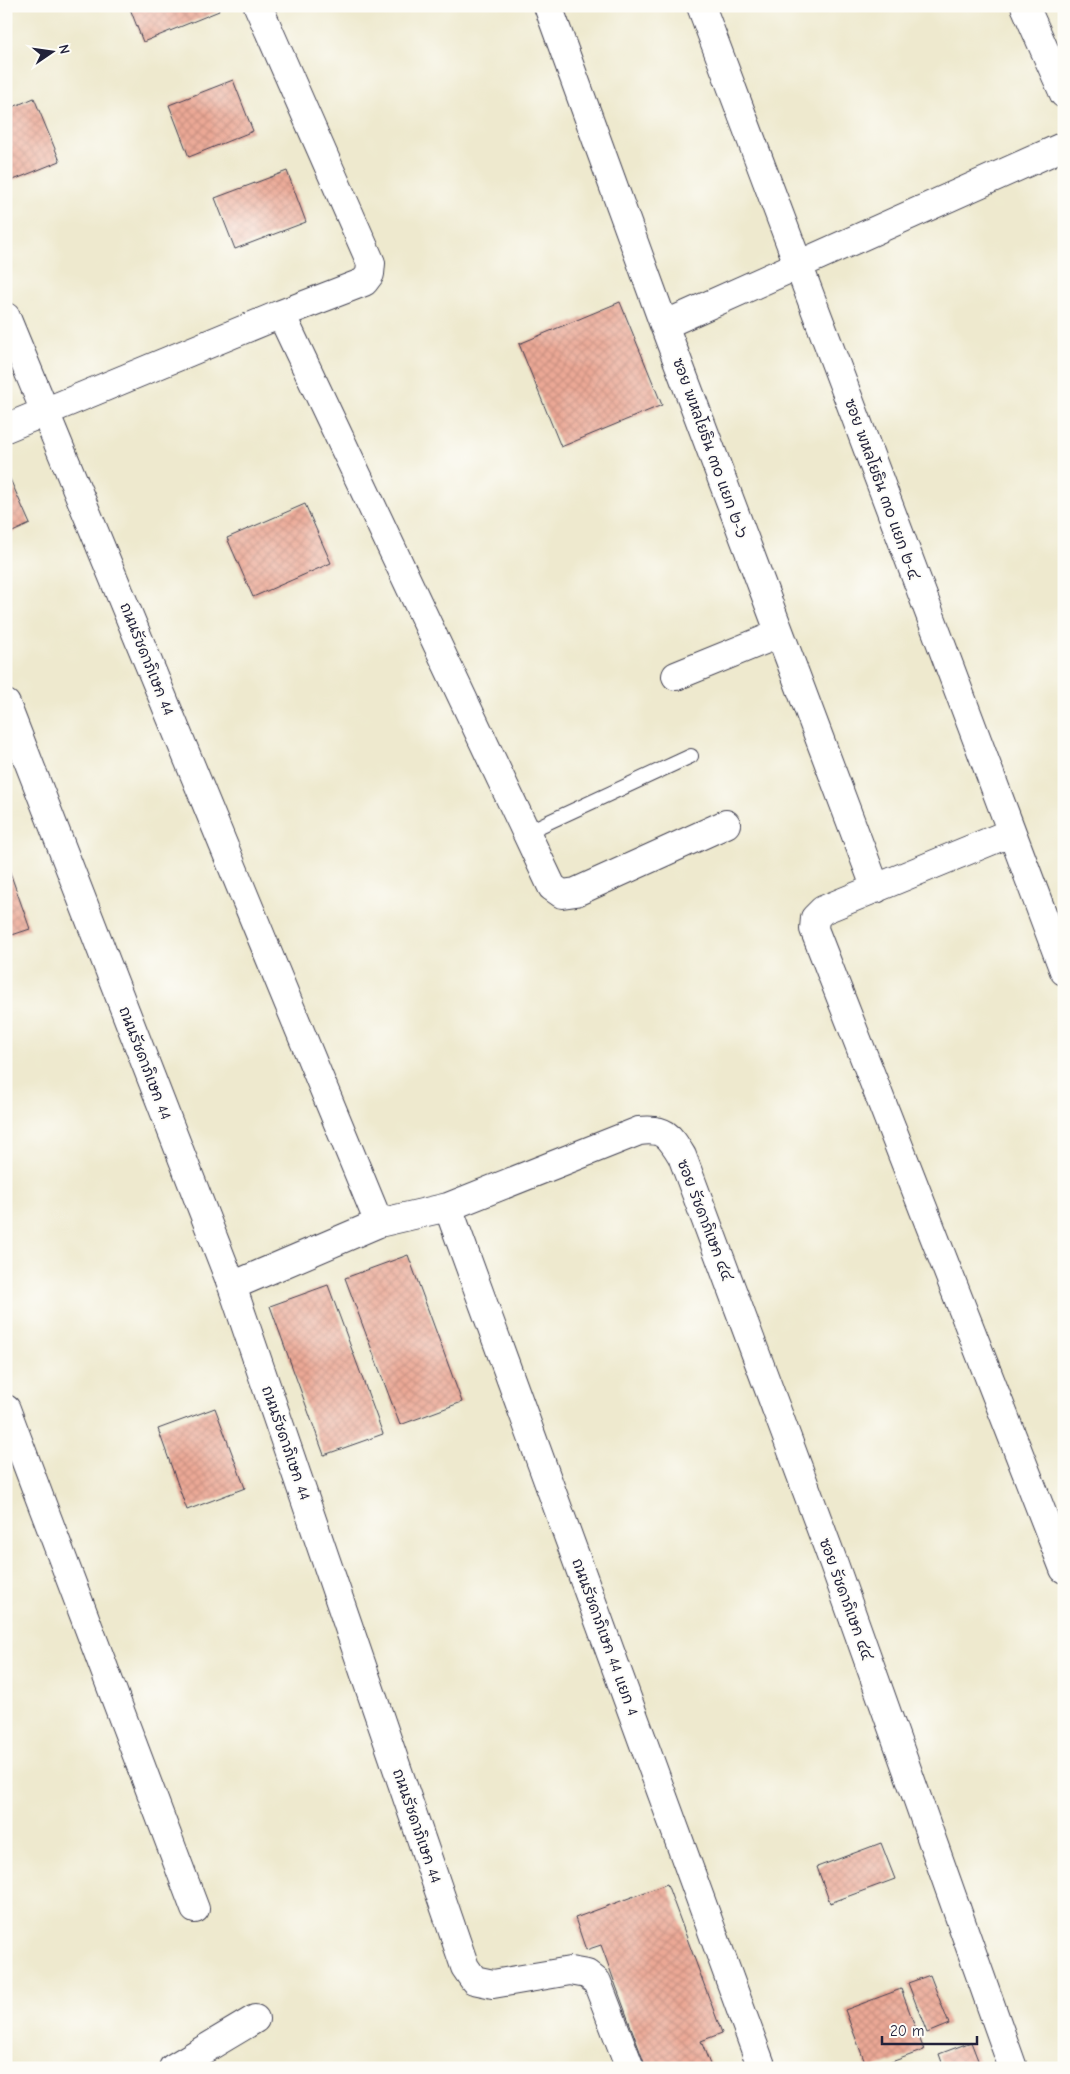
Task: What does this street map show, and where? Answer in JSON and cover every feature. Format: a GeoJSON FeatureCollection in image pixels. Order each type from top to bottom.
{"type":"FeatureCollection","features":[{"type":"Feature","properties":{"kind":"street"},"geometry":{"type":"LineString","coordinates":[[6,428],[280,314],[364,282],[370,274],[371,263],[258,6]]}},
{"type":"Feature","properties":{"kind":"street","name":"ซอย พหลโยธิน ๓๐ แยก ๒-๖"},"geometry":{"type":"LineString","coordinates":[[548,6],[664,325],[876,889]]}},
{"type":"Feature","properties":{"kind":"street","name":"ซอย พหลโยธิน ๓๐ แยก ๒-๔"},"geometry":{"type":"LineString","coordinates":[[702,6],[1010,833],[1064,971]]}},
{"type":"Feature","properties":{"kind":"street"},"geometry":{"type":"LineString","coordinates":[[1025,6],[1064,94]]}},
{"type":"Feature","properties":{"kind":"street"},"geometry":{"type":"LineString","coordinates":[[664,325],[1064,146]]}},
{"type":"Feature","properties":{"kind":"street"},"geometry":{"type":"LineString","coordinates":[[280,314],[552,887],[562,894],[576,892],[726,824]]}},
{"type":"Feature","properties":{"kind":"street","name":"ถนนรัชดาภิเษก 44"},"geometry":{"type":"LineString","coordinates":[[6,317],[379,1223]]}},
{"type":"Feature","properties":{"kind":"street"},"geometry":{"type":"LineString","coordinates":[[676,676],[779,634]]}},
{"type":"Feature","properties":{"kind":"street","name":"ถนนรัชดาภิเษก 44"},"geometry":{"type":"LineString","coordinates":[[6,704],[232,1286],[465,1967],[474,1980],[493,1984],[570,1971],[587,1974],[597,1982],[601,1990],[630,2068]]}},
{"type":"Feature","properties":{"kind":"street"},"geometry":{"type":"LineString","coordinates":[[1010,833],[823,910],[815,918],[814,929],[1064,1569]]}},
{"type":"Feature","properties":{"kind":"street","name":"ซอย รัชดาภิเษก ๔๔"},"geometry":{"type":"LineString","coordinates":[[448,1207],[639,1132],[655,1129],[669,1135],[682,1156],[834,1564],[1013,2068]]}},
{"type":"Feature","properties":{"kind":"street"},"geometry":{"type":"LineString","coordinates":[[232,1286],[379,1223],[448,1207]]}},
{"type":"Feature","properties":{"kind":"street","name":"ถนนรัชดาภิเษก 44 แยก 4"},"geometry":{"type":"LineString","coordinates":[[448,1207],[762,2068]]}},
{"type":"Feature","properties":{"kind":"street"},"geometry":{"type":"LineString","coordinates":[[6,1410],[195,1909]]}},
{"type":"Feature","properties":{"kind":"street"},"geometry":{"type":"LineString","coordinates":[[173,2068],[255,2019]]}},
{"type":"Feature","properties":{"kind":"lane"},"geometry":{"type":"LineString","coordinates":[[527,832],[691,756]]}},
{"type":"Feature","properties":{"kind":"building"},"geometry":{"type":"Polygon","coordinates":[[[129,6],[217,6],[219,11],[143,42],[129,6]]]}},
{"type":"Feature","properties":{"kind":"building"},"geometry":{"type":"Polygon","coordinates":[[[233,80],[253,131],[189,157],[169,105],[233,80]]]}},
{"type":"Feature","properties":{"kind":"building"},"geometry":{"type":"Polygon","coordinates":[[[34,98],[60,161],[11,181],[6,169],[6,110],[34,98]]]}},
{"type":"Feature","properties":{"kind":"building"},"geometry":{"type":"Polygon","coordinates":[[[287,171],[306,222],[235,249],[215,198],[287,171]]]}},
{"type":"Feature","properties":{"kind":"building"},"geometry":{"type":"Polygon","coordinates":[[[620,302],[662,405],[561,447],[519,344],[620,302]]]}},
{"type":"Feature","properties":{"kind":"building"},"geometry":{"type":"Polygon","coordinates":[[[6,470],[30,524],[6,535],[6,470]]]}},
{"type":"Feature","properties":{"kind":"building"},"geometry":{"type":"Polygon","coordinates":[[[305,504],[331,563],[253,597],[227,538],[305,504]]]}},
{"type":"Feature","properties":{"kind":"building"},"geometry":{"type":"Polygon","coordinates":[[[6,861],[30,929],[6,937],[6,861]]]}},
{"type":"Feature","properties":{"kind":"building"},"geometry":{"type":"Polygon","coordinates":[[[408,1255],[462,1402],[400,1425],[345,1278],[408,1255]]]}},
{"type":"Feature","properties":{"kind":"building"},"geometry":{"type":"Polygon","coordinates":[[[328,1285],[383,1434],[324,1455],[270,1306],[328,1285]]]}},
{"type":"Feature","properties":{"kind":"building"},"geometry":{"type":"Polygon","coordinates":[[[215,1408],[245,1488],[187,1510],[158,1429],[215,1408]]]}},
{"type":"Feature","properties":{"kind":"building"},"geometry":{"type":"Polygon","coordinates":[[[881,1843],[895,1879],[830,1903],[817,1867],[881,1843]]]}},
{"type":"Feature","properties":{"kind":"building"},"geometry":{"type":"Polygon","coordinates":[[[667,1884],[722,2033],[701,2041],[711,2067],[709,2068],[646,2068],[601,1945],[586,1950],[575,1918],[667,1884]]]}},
{"type":"Feature","properties":{"kind":"building"},"geometry":{"type":"Polygon","coordinates":[[[930,1975],[949,2024],[927,2033],[908,1983],[930,1975]]]}},
{"type":"Feature","properties":{"kind":"building"},"geometry":{"type":"Polygon","coordinates":[[[901,1989],[924,2050],[875,2068],[867,2068],[845,2010],[901,1989]]]}},
{"type":"Feature","properties":{"kind":"building"},"geometry":{"type":"Polygon","coordinates":[[[971,2042],[981,2068],[944,2068],[939,2054],[971,2042]]]}}]}
